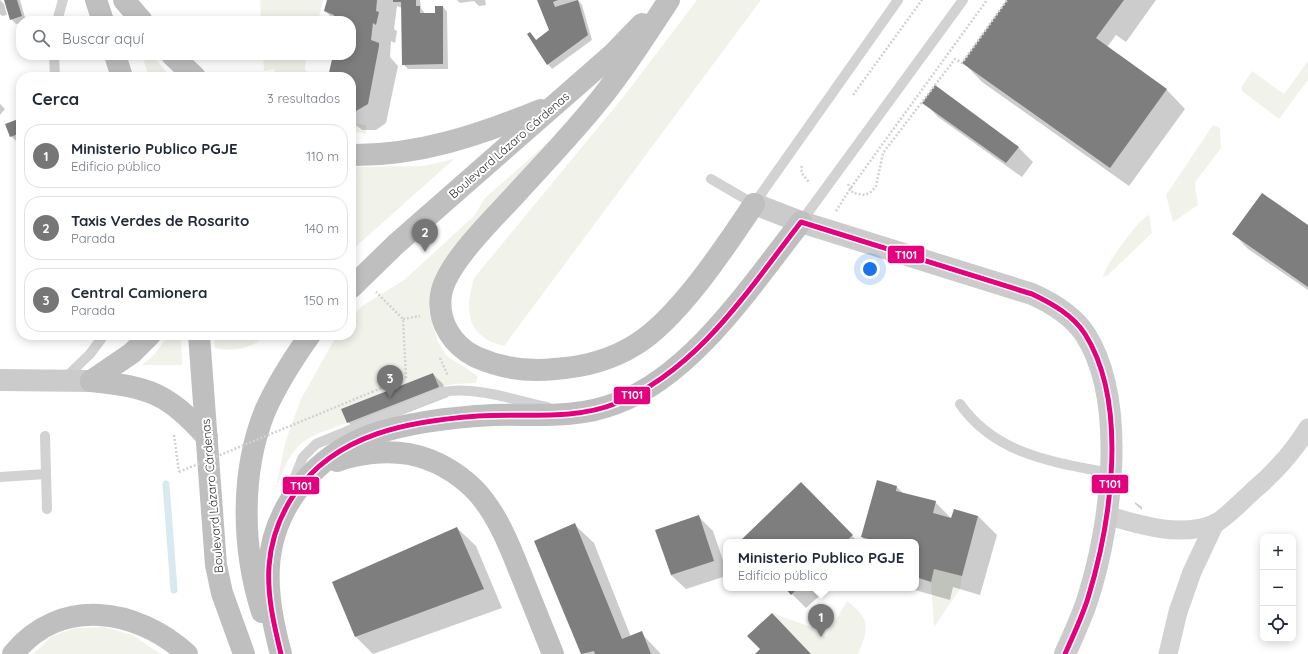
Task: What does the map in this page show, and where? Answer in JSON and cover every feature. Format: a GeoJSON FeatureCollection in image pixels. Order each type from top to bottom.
{"type":"FeatureCollection","features":[{"type":"Feature","properties":{"kind":"highway"},"geometry":{"type":"LineString","coordinates":[[96,0],[101,16]]}},
{"type":"Feature","properties":{"kind":"highway"},"geometry":{"type":"LineString","coordinates":[[124,0],[138,16]]}},
{"type":"Feature","properties":{"kind":"highway","name":"Boulevard Lázaro Cárdenas"},"geometry":{"type":"LineString","coordinates":[[356,283],[395,245],[614,53],[665,0]]}},
{"type":"Feature","properties":{"kind":"highway"},"geometry":{"type":"LineString","coordinates":[[669,0],[605,94],[456,263],[445,282],[440,296],[446,328],[454,342],[469,354],[486,362],[525,370],[570,368],[597,362],[619,354],[655,330],[674,310],[729,242],[754,204]]}},
{"type":"Feature","properties":{"kind":"highway"},"geometry":{"type":"LineString","coordinates":[[117,60],[120,72]]}},
{"type":"Feature","properties":{"kind":"highway"},"geometry":{"type":"LineString","coordinates":[[177,60],[190,72]]}},
{"type":"Feature","properties":{"kind":"highway"},"geometry":{"type":"LineString","coordinates":[[356,156],[380,156],[442,145],[496,128],[558,102]]}},
{"type":"Feature","properties":{"kind":"highway"},"geometry":{"type":"LineString","coordinates":[[281,654],[273,625],[269,589],[270,556],[282,512],[308,477],[338,451],[371,435],[394,429],[451,419],[494,415],[562,415],[578,413],[612,405],[635,395],[688,358],[714,332],[801,222]]}},
{"type":"Feature","properties":{"kind":"highway"},"geometry":{"type":"LineString","coordinates":[[91,381],[132,353],[145,340]]}},
{"type":"Feature","properties":{"kind":"highway","name":"Boulevard Lázaro Cárdenas"},"geometry":{"type":"LineString","coordinates":[[199,340],[216,565],[222,593],[244,654]]}},
{"type":"Feature","properties":{"kind":"highway"},"geometry":{"type":"LineString","coordinates":[[278,654],[266,627],[251,573],[247,527],[248,490],[252,455],[265,412],[277,387],[307,340]]}},
{"type":"Feature","properties":{"kind":"highway"},"geometry":{"type":"LineString","coordinates":[[91,381],[128,385],[151,392],[171,402],[185,413],[207,437]]}},
{"type":"Feature","properties":{"kind":"highway"},"geometry":{"type":"LineString","coordinates":[[308,477],[326,466],[340,460],[384,452],[402,453],[428,458],[460,476],[475,490],[506,538],[553,654]]}},
{"type":"Feature","properties":{"kind":"highway"},"geometry":{"type":"LineString","coordinates":[[13,654],[27,638],[40,629],[61,619],[96,614],[132,620],[148,627],[178,645],[187,654]]}},
{"type":"Feature","properties":{"kind":"street"},"geometry":{"type":"LineString","coordinates":[[754,204],[825,230],[1032,294],[1061,310],[1084,333],[1100,367],[1107,395],[1111,429],[1110,473],[1101,550],[1088,598],[1065,654]]}},
{"type":"Feature","properties":{"kind":"street"},"geometry":{"type":"LineString","coordinates":[[0,380],[91,381]]}},
{"type":"Feature","properties":{"kind":"street"},"geometry":{"type":"LineString","coordinates":[[1168,654],[1178,612],[1192,572],[1215,523],[1263,482],[1306,437]]}},
{"type":"Feature","properties":{"kind":"street"},"geometry":{"type":"LineString","coordinates":[[1106,515],[1139,525],[1168,529],[1188,530],[1215,523]]}},
{"type":"Feature","properties":{"kind":"lane"},"geometry":{"type":"LineString","coordinates":[[58,16],[63,0]]}},
{"type":"Feature","properties":{"kind":"lane"},"geometry":{"type":"LineString","coordinates":[[711,179],[754,204],[898,0]]}},
{"type":"Feature","properties":{"kind":"lane"},"geometry":{"type":"LineString","coordinates":[[801,222],[962,0]]}},
{"type":"Feature","properties":{"kind":"lane"},"geometry":{"type":"LineString","coordinates":[[54,60],[56,72]]}},
{"type":"Feature","properties":{"kind":"lane"},"geometry":{"type":"LineString","coordinates":[[62,381],[90,354],[100,340]]}},
{"type":"Feature","properties":{"kind":"lane"},"geometry":{"type":"LineString","coordinates":[[282,512],[297,468],[303,457],[316,444],[443,392],[454,390],[470,391],[578,413]]}},
{"type":"Feature","properties":{"kind":"lane"},"geometry":{"type":"LineString","coordinates":[[960,404],[975,424],[1001,443],[1044,460],[1110,473]]}},
{"type":"Feature","properties":{"kind":"lane"},"geometry":{"type":"LineString","coordinates":[[45,436],[47,508]]}},
{"type":"Feature","properties":{"kind":"lane"},"geometry":{"type":"LineString","coordinates":[[0,477],[46,474]]}},
{"type":"Feature","properties":{"kind":"path"},"geometry":{"type":"LineString","coordinates":[[849,100],[922,0]]}},
{"type":"Feature","properties":{"kind":"path"},"geometry":{"type":"LineString","coordinates":[[825,230],[850,189],[987,0]]}},
{"type":"Feature","properties":{"kind":"path"},"geometry":{"type":"LineString","coordinates":[[848,182],[853,193],[865,195],[871,192],[876,186],[883,153],[955,59],[962,63],[1007,0]]}},
{"type":"Feature","properties":{"kind":"path"},"geometry":{"type":"LineString","coordinates":[[804,163],[801,169],[803,175],[809,182]]}},
{"type":"Feature","properties":{"kind":"path"},"geometry":{"type":"LineString","coordinates":[[179,472],[406,377],[403,318],[356,283]]}},
{"type":"Feature","properties":{"kind":"shaded area"},"geometry":{"type":"Polygon","coordinates":[[[260,0],[323,0],[319,16],[261,16],[260,0]]]}},
{"type":"Feature","properties":{"kind":"shaded area"},"geometry":{"type":"Polygon","coordinates":[[[697,0],[761,0],[504,346],[491,342],[475,329],[471,321],[469,301],[474,278],[624,96],[697,0]]]}},
{"type":"Feature","properties":{"kind":"shaded area"},"geometry":{"type":"Polygon","coordinates":[[[144,60],[156,60],[167,72],[147,72],[144,60]]]}},
{"type":"Feature","properties":{"kind":"shaded area"},"geometry":{"type":"Polygon","coordinates":[[[263,60],[306,60],[305,70],[308,72],[275,72],[274,69],[264,71],[263,60]]]}},
{"type":"Feature","properties":{"kind":"shaded area"},"geometry":{"type":"Polygon","coordinates":[[[1308,61],[1308,80],[1279,119],[1242,91],[1242,86],[1252,71],[1284,94],[1308,61]]]}},
{"type":"Feature","properties":{"kind":"shaded area"},"geometry":{"type":"Polygon","coordinates":[[[356,124],[366,125],[366,134],[356,132],[356,124]]]}},
{"type":"Feature","properties":{"kind":"shaded area"},"geometry":{"type":"Polygon","coordinates":[[[1213,125],[1220,128],[1221,148],[1196,181],[1195,187],[1198,205],[1173,222],[1166,195],[1213,125]]]}},
{"type":"Feature","properties":{"kind":"shaded area"},"geometry":{"type":"Polygon","coordinates":[[[554,137],[432,292],[429,312],[438,342],[447,356],[478,376],[476,383],[455,384],[439,387],[433,373],[341,409],[347,423],[326,430],[300,444],[286,464],[275,493],[285,443],[301,399],[334,340],[356,340],[356,313],[362,306],[404,280],[474,216],[485,198],[554,137]]]}},
{"type":"Feature","properties":{"kind":"shaded area"},"geometry":{"type":"Polygon","coordinates":[[[454,159],[356,247],[356,167],[424,166],[454,159]]]}},
{"type":"Feature","properties":{"kind":"shaded area"},"geometry":{"type":"Polygon","coordinates":[[[1149,215],[1152,233],[1107,276],[1103,277],[1109,264],[1130,233],[1144,218],[1149,215]]]}},
{"type":"Feature","properties":{"kind":"shaded area"},"geometry":{"type":"Polygon","coordinates":[[[165,340],[181,340],[182,365],[142,365],[152,357],[165,340]]]}},
{"type":"Feature","properties":{"kind":"shaded area"},"geometry":{"type":"Polygon","coordinates":[[[214,340],[261,340],[255,344],[242,348],[229,350],[215,348],[214,340]]]}},
{"type":"Feature","properties":{"kind":"shaded area"},"geometry":{"type":"Polygon","coordinates":[[[934,569],[962,576],[960,589],[934,627],[931,582],[934,569]]]}},
{"type":"Feature","properties":{"kind":"shaded area"},"geometry":{"type":"Polygon","coordinates":[[[847,601],[860,613],[866,625],[866,631],[858,654],[811,654],[772,613],[811,627],[826,637],[847,601]]]}},
{"type":"Feature","properties":{"kind":"shaded area"},"geometry":{"type":"Polygon","coordinates":[[[105,627],[132,635],[161,654],[33,654],[52,636],[75,628],[105,627]]]}},
{"type":"Feature","properties":{"kind":"building"},"geometry":{"type":"Polygon","coordinates":[[[4,0],[17,0],[22,16],[16,16],[16,18],[10,20],[4,0]]]}},
{"type":"Feature","properties":{"kind":"building"},"geometry":{"type":"Polygon","coordinates":[[[327,0],[377,0],[376,11],[379,12],[376,25],[373,23],[371,40],[379,43],[379,46],[368,104],[356,111],[356,72],[329,72],[332,60],[356,60],[356,16],[334,16],[324,11],[327,0]]]}},
{"type":"Feature","properties":{"kind":"building"},"geometry":{"type":"Polygon","coordinates":[[[393,0],[416,0],[416,6],[420,6],[420,13],[435,13],[435,6],[443,6],[443,64],[402,65],[401,2],[393,2],[393,0]]]}},
{"type":"Feature","properties":{"kind":"building"},"geometry":{"type":"Polygon","coordinates":[[[537,0],[558,0],[553,2],[555,7],[578,0],[588,35],[547,65],[527,34],[530,32],[536,40],[549,30],[537,0]]]}},
{"type":"Feature","properties":{"kind":"building"},"geometry":{"type":"Polygon","coordinates":[[[1007,0],[1124,0],[1096,38],[1167,89],[1110,168],[962,63],[1007,0]]]}},
{"type":"Feature","properties":{"kind":"building"},"geometry":{"type":"Polygon","coordinates":[[[935,85],[1019,147],[1006,163],[922,103],[935,85]]]}},
{"type":"Feature","properties":{"kind":"building"},"geometry":{"type":"Polygon","coordinates":[[[16,120],[16,135],[10,137],[5,124],[16,120]]]}},
{"type":"Feature","properties":{"kind":"building"},"geometry":{"type":"Polygon","coordinates":[[[1262,193],[1308,225],[1308,287],[1232,234],[1262,193]]]}},
{"type":"Feature","properties":{"kind":"building"},"geometry":{"type":"Polygon","coordinates":[[[433,373],[439,387],[347,423],[341,409],[433,373]]]}},
{"type":"Feature","properties":{"kind":"building"},"geometry":{"type":"Polygon","coordinates":[[[877,480],[897,486],[896,491],[936,501],[933,513],[951,518],[954,509],[978,516],[962,576],[934,569],[931,582],[919,578],[919,539],[869,539],[861,537],[877,480]]]}},
{"type":"Feature","properties":{"kind":"building"},"geometry":{"type":"Polygon","coordinates":[[[801,482],[853,535],[848,539],[742,539],[801,482]]]}},
{"type":"Feature","properties":{"kind":"building"},"geometry":{"type":"Polygon","coordinates":[[[699,515],[714,561],[671,575],[655,530],[699,515]]]}},
{"type":"Feature","properties":{"kind":"building"},"geometry":{"type":"Polygon","coordinates":[[[575,523],[622,639],[642,631],[651,654],[595,654],[594,651],[581,654],[534,541],[575,523]]]}},
{"type":"Feature","properties":{"kind":"building"},"geometry":{"type":"Polygon","coordinates":[[[457,527],[484,589],[355,637],[332,582],[457,527]]]}},
{"type":"Feature","properties":{"kind":"building"},"geometry":{"type":"Polygon","coordinates":[[[788,591],[795,591],[791,595],[788,591]]]}},
{"type":"Feature","properties":{"kind":"building"},"geometry":{"type":"Polygon","coordinates":[[[772,613],[811,654],[755,654],[760,649],[747,636],[772,613]]]}},
{"type":"Feature","properties":{"kind":"waterway"},"geometry":{"type":"LineString","coordinates":[[166,484],[174,590]]}},
{"type":"Feature","properties":{"kind":"transit line","name":"T101"},"geometry":{"type":"LineString","coordinates":[[281,654],[269,588],[269,566],[274,537],[285,510],[295,493],[312,473],[332,456],[353,444],[377,434],[401,427],[427,422],[452,418],[495,415],[566,414],[600,409],[617,403],[646,388],[673,370],[697,349],[741,300],[801,222],[1032,294],[1047,301],[1068,315],[1085,334],[1099,362],[1107,394],[1111,429],[1112,464],[1109,500],[1096,568],[1086,605],[1065,654]]}},
{"type":"Feature","properties":{"kind":"place","name":"Taxis Verdes de Rosarito"},"geometry":{"type":"Point","coordinates":[425,252]}},
{"type":"Feature","properties":{"kind":"place","name":"Central Camionera"},"geometry":{"type":"Point","coordinates":[390,398]}},
{"type":"Feature","properties":{"kind":"place","name":"Ministerio Publico PGJE"},"geometry":{"type":"Point","coordinates":[821,637]}}]}
